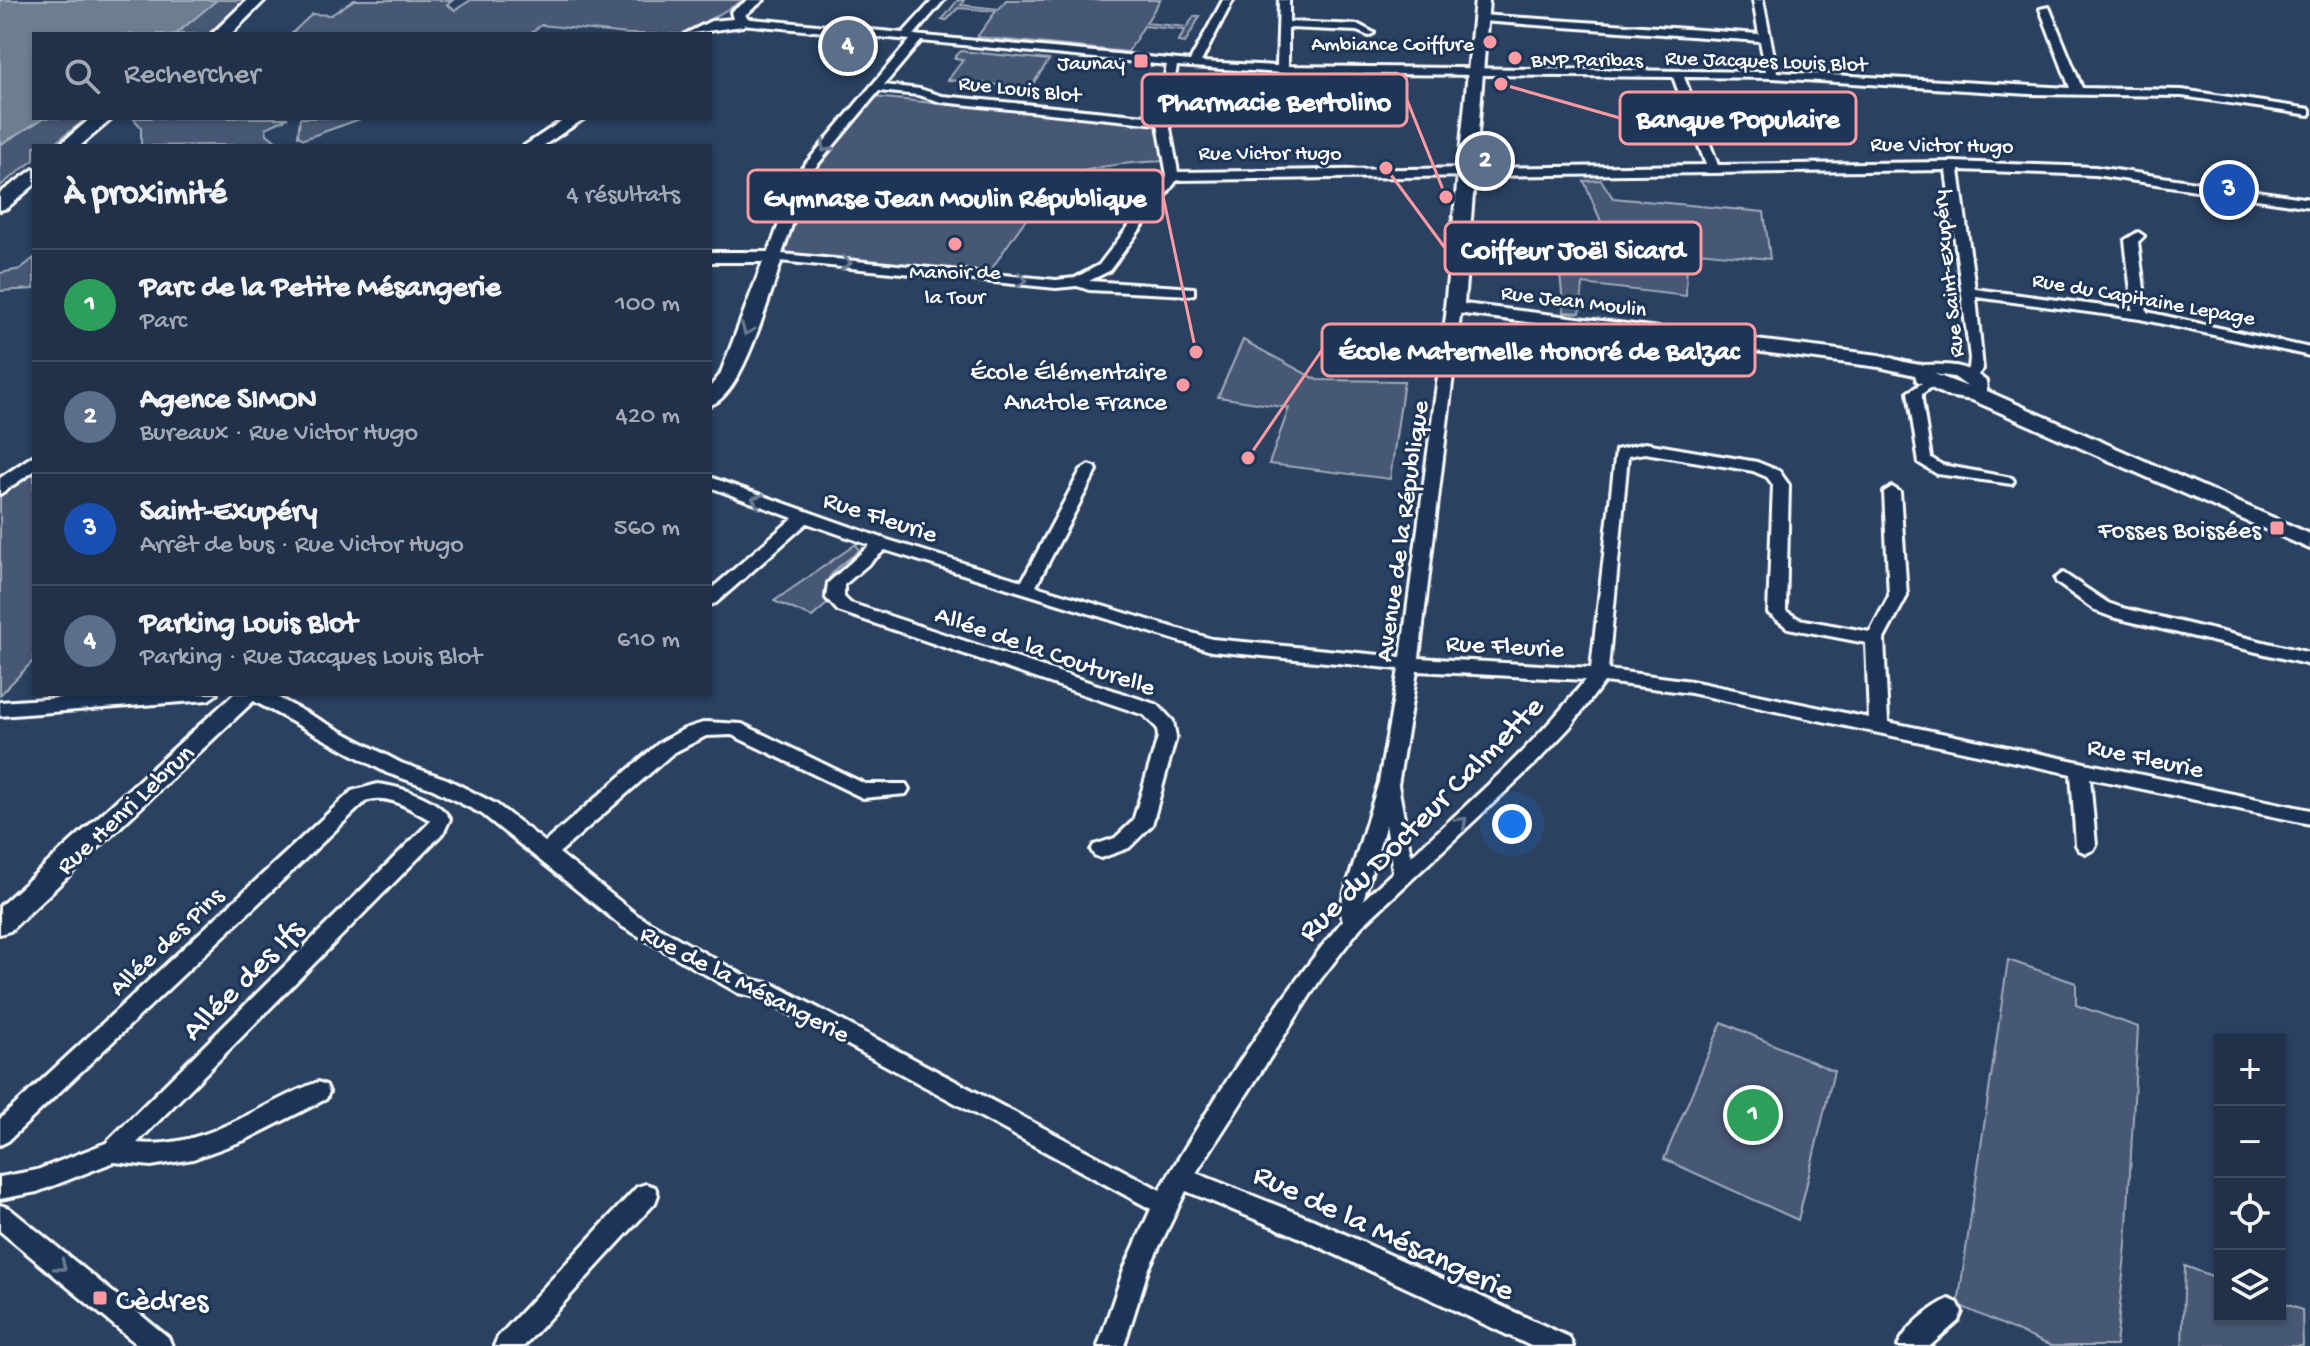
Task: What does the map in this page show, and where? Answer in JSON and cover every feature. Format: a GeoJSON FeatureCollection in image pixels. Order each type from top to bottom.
{"type":"FeatureCollection","features":[{"type":"Feature","properties":{"kind":"main road"},"geometry":{"type":"LineString","coordinates":[[223,32],[257,0]]}},
{"type":"Feature","properties":{"kind":"main road"},"geometry":{"type":"LineString","coordinates":[[70,144],[100,120]]}},
{"type":"Feature","properties":{"kind":"main road"},"geometry":{"type":"LineString","coordinates":[[0,204],[32,177]]}},
{"type":"Feature","properties":{"kind":"street"},"geometry":{"type":"LineString","coordinates":[[697,32],[716,24],[729,25],[757,0]]}},
{"type":"Feature","properties":{"kind":"street"},"geometry":{"type":"LineString","coordinates":[[712,397],[729,377],[803,174],[877,87],[939,0]]}},
{"type":"Feature","properties":{"kind":"street"},"geometry":{"type":"LineString","coordinates":[[1193,66],[1228,0]]}},
{"type":"Feature","properties":{"kind":"street"},"geometry":{"type":"LineString","coordinates":[[1282,70],[1284,0]]}},
{"type":"Feature","properties":{"kind":"street","name":"Avenue de la République"},"geometry":{"type":"LineString","coordinates":[[1354,921],[1349,911],[1389,782],[1409,664],[1454,308],[1482,0]]}},
{"type":"Feature","properties":{"kind":"street"},"geometry":{"type":"LineString","coordinates":[[1755,1],[1772,75]]}},
{"type":"Feature","properties":{"kind":"street"},"geometry":{"type":"LineString","coordinates":[[2045,9],[2077,91]]}},
{"type":"Feature","properties":{"kind":"street","name":"Rue Jacques Louis Blot"},"geometry":{"type":"LineString","coordinates":[[739,18],[1172,65],[1282,70],[1772,75],[2077,91],[2182,93],[2310,112]]}},
{"type":"Feature","properties":{"kind":"street"},"geometry":{"type":"LineString","coordinates":[[1481,18],[1765,38]]}},
{"type":"Feature","properties":{"kind":"street"},"geometry":{"type":"LineString","coordinates":[[1285,25],[1359,28],[1369,33]]}},
{"type":"Feature","properties":{"kind":"street"},"geometry":{"type":"LineString","coordinates":[[1172,65],[1162,121],[1173,176]]}},
{"type":"Feature","properties":{"kind":"street"},"geometry":{"type":"LineString","coordinates":[[1678,75],[1713,169]]}},
{"type":"Feature","properties":{"kind":"street","name":"Rue Louis Blot"},"geometry":{"type":"LineString","coordinates":[[877,87],[920,92],[941,99],[1162,121]]}},
{"type":"Feature","properties":{"kind":"street"},"geometry":{"type":"LineString","coordinates":[[535,144],[574,120]]}},
{"type":"Feature","properties":{"kind":"street","name":"Rue Victor Hugo"},"geometry":{"type":"LineString","coordinates":[[1078,282],[1104,268],[1173,176],[1951,166],[2095,171],[2310,203]]}},
{"type":"Feature","properties":{"kind":"street","name":"Rue Saint-Exupéry"},"geometry":{"type":"LineString","coordinates":[[1951,166],[1955,177],[1977,358],[1972,385]]}},
{"type":"Feature","properties":{"kind":"street"},"geometry":{"type":"LineString","coordinates":[[2138,236],[2131,240],[2131,261],[2140,315]]}},
{"type":"Feature","properties":{"kind":"street"},"geometry":{"type":"LineString","coordinates":[[712,257],[774,257],[1056,284],[1078,282],[1089,286],[1189,291]]}},
{"type":"Feature","properties":{"kind":"street","name":"Rue du Capitaine Lepage"},"geometry":{"type":"LineString","coordinates":[[1970,292],[2140,315],[2310,352]]}},
{"type":"Feature","properties":{"kind":"street","name":"Rue Jean Moulin"},"geometry":{"type":"LineString","coordinates":[[1454,308],[1879,361],[1927,377],[1954,392],[1972,385]]}},
{"type":"Feature","properties":{"kind":"street"},"geometry":{"type":"LineString","coordinates":[[1927,377],[1915,392],[1924,460],[1937,469],[2006,481]]}},
{"type":"Feature","properties":{"kind":"street"},"geometry":{"type":"LineString","coordinates":[[1972,385],[2310,542]]}},
{"type":"Feature","properties":{"kind":"street"},"geometry":{"type":"LineString","coordinates":[[1599,675],[1618,458],[1621,453],[1637,447],[1757,467],[1773,474],[1781,485],[1777,613],[1794,624],[1875,639]]}},
{"type":"Feature","properties":{"kind":"street"},"geometry":{"type":"LineString","coordinates":[[0,488],[32,463]]}},
{"type":"Feature","properties":{"kind":"street"},"geometry":{"type":"LineString","coordinates":[[1026,589],[1089,470]]}},
{"type":"Feature","properties":{"kind":"street","name":"Rue Fleurie"},"geometry":{"type":"LineString","coordinates":[[712,483],[882,544],[1211,645],[1409,664],[1599,675],[1691,687],[1879,724],[2310,817]]}},
{"type":"Feature","properties":{"kind":"street"},"geometry":{"type":"LineString","coordinates":[[1879,724],[1875,639],[1898,596],[1892,492]]}},
{"type":"Feature","properties":{"kind":"street"},"geometry":{"type":"LineString","coordinates":[[712,597],[804,517]]}},
{"type":"Feature","properties":{"kind":"street","name":"Allée de la Couturelle"},"geometry":{"type":"LineString","coordinates":[[882,544],[836,583],[835,598],[844,607],[1151,710],[1160,716],[1166,726],[1167,737],[1142,825],[1122,843],[1101,850]]}},
{"type":"Feature","properties":{"kind":"street"},"geometry":{"type":"LineString","coordinates":[[2063,579],[2102,607],[2118,613],[2310,659]]}},
{"type":"Feature","properties":{"kind":"street","name":"Rue du Docteur Calmette"},"geometry":{"type":"LineString","coordinates":[[1111,1346],[1136,1269],[1166,1203],[1282,1015],[1354,921],[1529,758],[1563,722],[1599,675]]}},
{"type":"Feature","properties":{"kind":"street"},"geometry":{"type":"LineString","coordinates":[[0,709],[180,696]]}},
{"type":"Feature","properties":{"kind":"street","name":"Rue Henri Lebrun"},"geometry":{"type":"LineString","coordinates":[[0,923],[247,696]]}},
{"type":"Feature","properties":{"kind":"street","name":"Rue de la Mésangerie"},"geometry":{"type":"LineString","coordinates":[[260,696],[394,768],[477,802],[640,928],[746,987],[779,998],[1145,1196],[1166,1203]]}},
{"type":"Feature","properties":{"kind":"street"},"geometry":{"type":"LineString","coordinates":[[545,854],[666,748],[687,734],[712,726],[735,729],[863,791],[899,789]]}},
{"type":"Feature","properties":{"kind":"street"},"geometry":{"type":"LineString","coordinates":[[2080,768],[2086,845]]}},
{"type":"Feature","properties":{"kind":"street","name":"Avenue de la République"},"geometry":{"type":"LineString","coordinates":[[1389,782],[1404,874]]}},
{"type":"Feature","properties":{"kind":"street","name":"Allée des Pins"},"geometry":{"type":"LineString","coordinates":[[0,1134],[370,789]]}},
{"type":"Feature","properties":{"kind":"street","name":"Allée des Ifs"},"geometry":{"type":"LineString","coordinates":[[0,1188],[37,1181],[114,1151],[437,827],[440,819],[437,815],[382,790],[370,789]]}},
{"type":"Feature","properties":{"kind":"street"},"geometry":{"type":"LineString","coordinates":[[114,1151],[152,1155],[210,1142],[265,1122],[318,1092]]}},
{"type":"Feature","properties":{"kind":"street","name":"Rue de la Mésangerie"},"geometry":{"type":"LineString","coordinates":[[1180,1178],[1305,1228],[1560,1346]]}},
{"type":"Feature","properties":{"kind":"street"},"geometry":{"type":"LineString","coordinates":[[507,1346],[646,1195]]}},
{"type":"Feature","properties":{"kind":"street"},"geometry":{"type":"LineString","coordinates":[[0,1216],[159,1346]]}},
{"type":"Feature","properties":{"kind":"street"},"geometry":{"type":"LineString","coordinates":[[1911,1346],[1949,1312]]}},
{"type":"Feature","properties":{"kind":"shaded area"},"geometry":{"type":"Polygon","coordinates":[[[0,0],[246,0],[210,32],[32,32],[32,120],[84,120],[54,144],[32,144],[32,162],[0,186],[0,0]]]}},
{"type":"Feature","properties":{"kind":"shaded area"},"geometry":{"type":"Polygon","coordinates":[[[0,0],[217,0],[178,32],[32,32],[32,120],[41,120],[0,145],[0,0]]]}},
{"type":"Feature","properties":{"kind":"shaded area"},"geometry":{"type":"Polygon","coordinates":[[[354,0],[453,0],[447,5],[455,10],[471,0],[744,0],[688,32],[609,32],[541,25],[532,32],[293,32],[312,14],[331,15],[354,0]]]}},
{"type":"Feature","properties":{"kind":"shaded area"},"geometry":{"type":"Polygon","coordinates":[[[958,0],[964,0],[961,5],[999,9],[1006,0],[1160,0],[1146,23],[1187,27],[1194,16],[1200,16],[1185,43],[1178,42],[1185,30],[1144,26],[1128,52],[977,37],[996,11],[958,8],[947,20],[942,20],[958,0]]]}},
{"type":"Feature","properties":{"kind":"shaded area"},"geometry":{"type":"Polygon","coordinates":[[[961,51],[1049,60],[1030,88],[948,80],[963,60],[954,58],[961,51]]]}},
{"type":"Feature","properties":{"kind":"shaded area"},"geometry":{"type":"Polygon","coordinates":[[[874,97],[1156,125],[1165,161],[1097,168],[1062,181],[1031,212],[989,273],[781,254],[811,173],[874,97]]]}},
{"type":"Feature","properties":{"kind":"shaded area"},"geometry":{"type":"Polygon","coordinates":[[[135,120],[284,120],[266,128],[267,134],[277,142],[296,144],[141,144],[141,127],[135,120]]]}},
{"type":"Feature","properties":{"kind":"shaded area"},"geometry":{"type":"Polygon","coordinates":[[[300,120],[357,120],[304,139],[298,136],[300,120]]]}},
{"type":"Feature","properties":{"kind":"shaded area"},"geometry":{"type":"Polygon","coordinates":[[[1601,180],[1613,198],[1764,212],[1770,259],[1687,251],[1686,296],[1583,284],[1580,313],[1564,312],[1555,229],[1605,231],[1584,181],[1601,180]]]}},
{"type":"Feature","properties":{"kind":"shaded area"},"geometry":{"type":"Polygon","coordinates":[[[32,260],[32,289],[0,291],[0,273],[20,269],[32,260]]]}},
{"type":"Feature","properties":{"kind":"shaded area"},"geometry":{"type":"Polygon","coordinates":[[[1243,340],[1317,380],[1404,381],[1390,479],[1269,464],[1289,408],[1218,397],[1243,340]]]}},
{"type":"Feature","properties":{"kind":"shaded area"},"geometry":{"type":"Polygon","coordinates":[[[32,468],[32,662],[0,695],[0,493],[32,468]]]}},
{"type":"Feature","properties":{"kind":"shaded area"},"geometry":{"type":"Polygon","coordinates":[[[856,544],[859,551],[828,579],[825,586],[827,604],[812,617],[774,601],[856,544]]]}},
{"type":"Feature","properties":{"kind":"shaded area"},"geometry":{"type":"Polygon","coordinates":[[[2008,960],[2076,983],[2076,1005],[2138,1027],[2126,1244],[2116,1346],[2051,1346],[1958,1305],[2008,960]]]}},
{"type":"Feature","properties":{"kind":"shaded area"},"geometry":{"type":"Polygon","coordinates":[[[1722,1022],[1834,1071],[1798,1220],[1664,1159],[1722,1022]]]}},
{"type":"Feature","properties":{"kind":"shaded area"},"geometry":{"type":"Polygon","coordinates":[[[2185,1266],[2214,1277],[2214,1322],[2286,1322],[2286,1304],[2302,1310],[2303,1346],[2182,1346],[2185,1266]]]}},
{"type":"Feature","properties":{"kind":"place","name":"Ambiance Coiffure"},"geometry":{"type":"Point","coordinates":[1490,42]}},
{"type":"Feature","properties":{"kind":"place","name":"Parking Louis Blot"},"geometry":{"type":"Point","coordinates":[848,46]}},
{"type":"Feature","properties":{"kind":"place","name":"BNP Paribas"},"geometry":{"type":"Point","coordinates":[1515,58]}},
{"type":"Feature","properties":{"kind":"place","name":"Jaunay"},"geometry":{"type":"Point","coordinates":[1141,61]}},
{"type":"Feature","properties":{"kind":"place","name":"Banque Populaire"},"geometry":{"type":"Point","coordinates":[1501,84]}},
{"type":"Feature","properties":{"kind":"place","name":"Agence SIMON"},"geometry":{"type":"Point","coordinates":[1485,161]}},
{"type":"Feature","properties":{"kind":"place","name":"Coiffeur Joël Sicard"},"geometry":{"type":"Point","coordinates":[1386,168]}},
{"type":"Feature","properties":{"kind":"place","name":"Saint-Exupéry"},"geometry":{"type":"Point","coordinates":[2229,190]}},
{"type":"Feature","properties":{"kind":"place","name":"Pharmacie Bertolino"},"geometry":{"type":"Point","coordinates":[1446,197]}},
{"type":"Feature","properties":{"kind":"place","name":"Manoir de la Tour"},"geometry":{"type":"Point","coordinates":[955,244]}},
{"type":"Feature","properties":{"kind":"place","name":"Gymnase Jean Moulin République"},"geometry":{"type":"Point","coordinates":[1196,352]}},
{"type":"Feature","properties":{"kind":"place","name":"École Élémentaire Anatole France"},"geometry":{"type":"Point","coordinates":[1183,385]}},
{"type":"Feature","properties":{"kind":"place","name":"École Maternelle Honoré de Balzac"},"geometry":{"type":"Point","coordinates":[1248,458]}},
{"type":"Feature","properties":{"kind":"place","name":"Fosses Boissées"},"geometry":{"type":"Point","coordinates":[2277,528]}},
{"type":"Feature","properties":{"kind":"place","name":"Parc de la Petite Mésangerie"},"geometry":{"type":"Point","coordinates":[1753,1115]}},
{"type":"Feature","properties":{"kind":"place","name":"Cèdres"},"geometry":{"type":"Point","coordinates":[100,1298]}}]}
